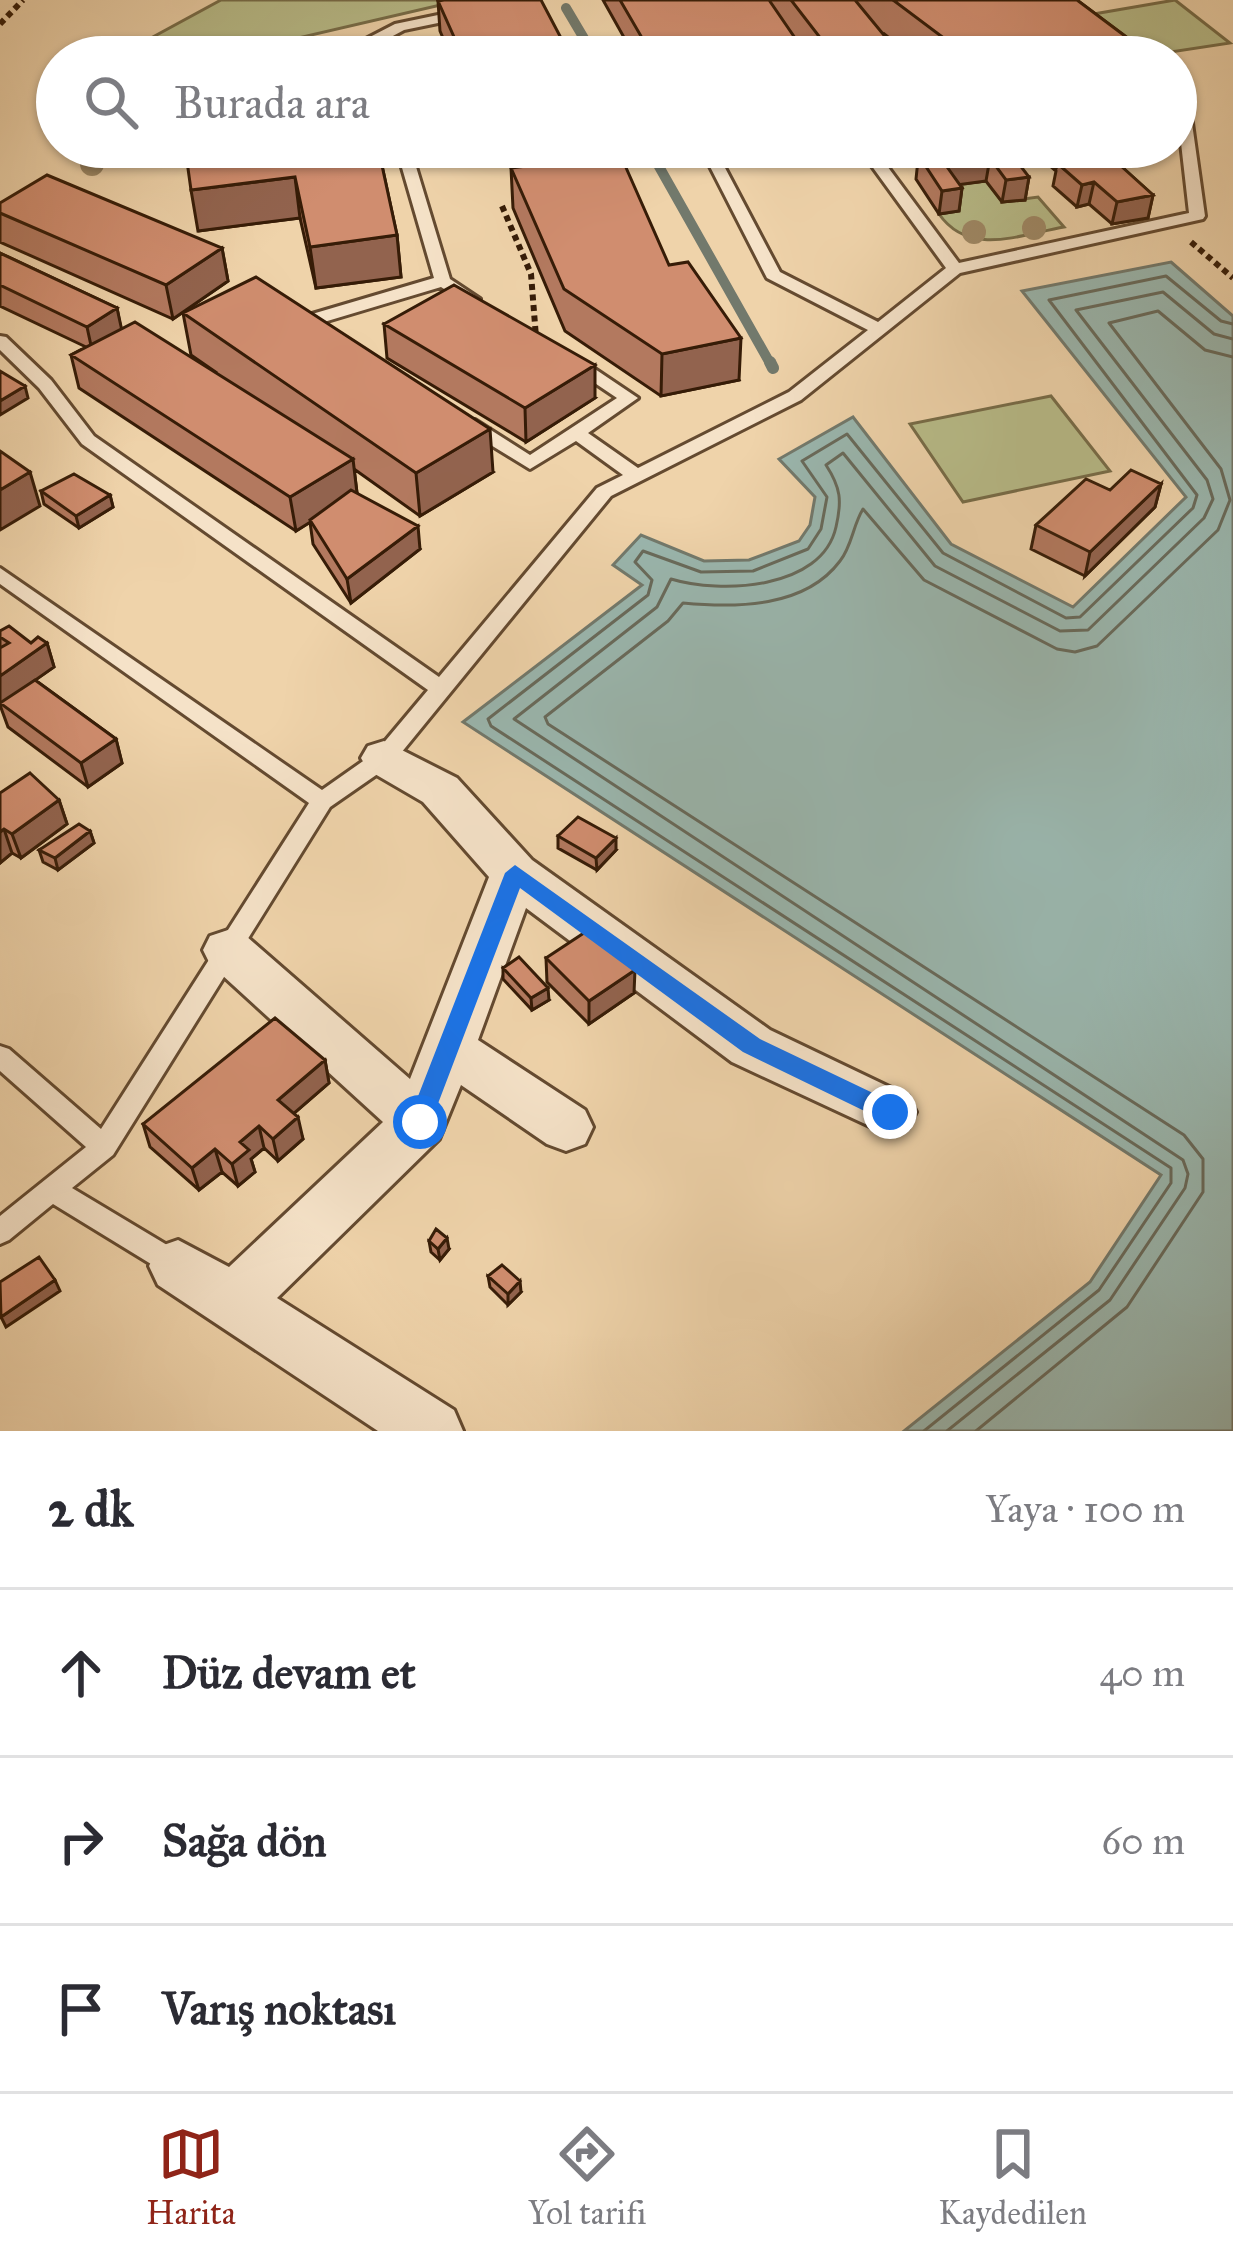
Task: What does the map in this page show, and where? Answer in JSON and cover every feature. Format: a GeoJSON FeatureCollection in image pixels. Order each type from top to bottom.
{"type":"FeatureCollection","features":[{"type":"Feature","properties":{"kind":"street"},"geometry":{"type":"LineString","coordinates":[[384,758],[440,790],[515,873],[752,1046],[890,1112]]}},
{"type":"Feature","properties":{"kind":"street"},"geometry":{"type":"LineString","coordinates":[[233,1302],[420,1122],[515,873]]}},
{"type":"Feature","properties":{"kind":"street"},"geometry":{"type":"LineString","coordinates":[[228,950],[420,1122]]}},
{"type":"Feature","properties":{"kind":"street"},"geometry":{"type":"LineString","coordinates":[[448,1048],[566,1127]]}},
{"type":"Feature","properties":{"kind":"street"},"geometry":{"type":"LineString","coordinates":[[178,1266],[393,1420]]}},
{"type":"Feature","properties":{"kind":"lane"},"geometry":{"type":"LineString","coordinates":[[383,36],[400,27],[486,9]]}},
{"type":"Feature","properties":{"kind":"lane"},"geometry":{"type":"LineString","coordinates":[[409,168],[443,280],[480,304]]}},
{"type":"Feature","properties":{"kind":"lane"},"geometry":{"type":"LineString","coordinates":[[718,168],[773,275],[880,330]]}},
{"type":"Feature","properties":{"kind":"lane"},"geometry":{"type":"LineString","coordinates":[[880,168],[955,269]]}},
{"type":"Feature","properties":{"kind":"lane"},"geometry":{"type":"LineString","coordinates":[[0,1232],[104,1147],[322,801],[384,758],[604,492],[795,396],[955,269],[1197,216],[1191,168]]}},
{"type":"Feature","properties":{"kind":"lane"},"geometry":{"type":"LineString","coordinates":[[328,334],[301,317],[443,280]]}},
{"type":"Feature","properties":{"kind":"lane"},"geometry":{"type":"LineString","coordinates":[[450,412],[530,463],[629,398],[536,338]]}},
{"type":"Feature","properties":{"kind":"lane"},"geometry":{"type":"LineString","coordinates":[[0,341],[45,384],[88,440],[441,689]]}},
{"type":"Feature","properties":{"kind":"lane"},"geometry":{"type":"LineString","coordinates":[[578,433],[636,475]]}},
{"type":"Feature","properties":{"kind":"lane"},"geometry":{"type":"LineString","coordinates":[[0,575],[322,801]]}},
{"type":"Feature","properties":{"kind":"lane"},"geometry":{"type":"LineString","coordinates":[[0,1056],[104,1147]]}},
{"type":"Feature","properties":{"kind":"lane"},"geometry":{"type":"LineString","coordinates":[[52,1190],[178,1266]]}},
{"type":"Feature","properties":{"kind":"path"},"geometry":{"type":"LineString","coordinates":[[0,24],[23,0]]}},
{"type":"Feature","properties":{"kind":"path"},"geometry":{"type":"LineString","coordinates":[[502,206],[531,274],[536,338]]}},
{"type":"Feature","properties":{"kind":"path"},"geometry":{"type":"LineString","coordinates":[[1168,221],[1233,278]]}},
{"type":"Feature","properties":{"kind":"green space"},"geometry":{"type":"Polygon","coordinates":[[[221,0],[462,0],[307,36],[155,36],[221,0]]]}},
{"type":"Feature","properties":{"kind":"green space"},"geometry":{"type":"Polygon","coordinates":[[[1175,0],[1230,43],[1197,48],[1197,36],[1113,36],[1088,15],[1175,0]]]}},
{"type":"Feature","properties":{"kind":"green space"},"geometry":{"type":"Polygon","coordinates":[[[986,181],[1002,202],[1038,197],[1064,227],[996,240],[965,235],[951,227],[939,214],[958,210],[942,187],[986,181]]]}},
{"type":"Feature","properties":{"kind":"green space"},"geometry":{"type":"Polygon","coordinates":[[[1051,396],[1110,471],[963,502],[910,424],[1051,396]]]}},
{"type":"Feature","properties":{"kind":"water"},"geometry":{"type":"Polygon","coordinates":[[[1171,262],[1233,316],[1233,1431],[904,1431],[1090,1282],[1161,1175],[463,722],[642,585],[613,565],[641,535],[704,561],[749,560],[799,541],[810,525],[815,497],[779,459],[853,417],[951,544],[1073,607],[1186,497],[1022,291],[1171,262]]]}},
{"type":"Feature","properties":{"kind":"building"},"geometry":{"type":"Polygon","coordinates":[[[541,0],[560,36],[454,36],[438,1],[541,0]]]}},
{"type":"Feature","properties":{"kind":"building"},"geometry":{"type":"Polygon","coordinates":[[[620,0],[769,0],[794,36],[641,36],[620,0]]]}},
{"type":"Feature","properties":{"kind":"building"},"geometry":{"type":"Polygon","coordinates":[[[791,0],[855,0],[885,36],[819,36],[791,0]]]}},
{"type":"Feature","properties":{"kind":"building"},"geometry":{"type":"Polygon","coordinates":[[[893,0],[1077,0],[1125,36],[941,36],[893,0]]]}},
{"type":"Feature","properties":{"kind":"building"},"geometry":{"type":"Polygon","coordinates":[[[188,168],[383,168],[397,235],[310,247],[295,177],[191,190],[188,168]]]}},
{"type":"Feature","properties":{"kind":"building"},"geometry":{"type":"Polygon","coordinates":[[[511,168],[626,168],[669,265],[688,262],[741,338],[662,354],[564,289],[511,168]]]}},
{"type":"Feature","properties":{"kind":"building"},"geometry":{"type":"Polygon","coordinates":[[[927,168],[948,168],[962,188],[942,191],[927,168]]]}},
{"type":"Feature","properties":{"kind":"building"},"geometry":{"type":"Polygon","coordinates":[[[997,168],[1022,168],[1029,177],[1006,180],[997,168]]]}},
{"type":"Feature","properties":{"kind":"building"},"geometry":{"type":"Polygon","coordinates":[[[1063,168],[1123,168],[1153,195],[1117,202],[1094,182],[1082,185],[1063,168]]]}},
{"type":"Feature","properties":{"kind":"building"},"geometry":{"type":"Polygon","coordinates":[[[47,175],[222,248],[166,285],[0,213],[0,203],[47,175]]]}},
{"type":"Feature","properties":{"kind":"building"},"geometry":{"type":"Polygon","coordinates":[[[0,253],[117,308],[87,327],[0,285],[0,253]]]}},
{"type":"Feature","properties":{"kind":"building"},"geometry":{"type":"Polygon","coordinates":[[[256,277],[490,429],[416,473],[183,313],[256,277]]]}},
{"type":"Feature","properties":{"kind":"building"},"geometry":{"type":"Polygon","coordinates":[[[454,285],[595,365],[525,408],[384,324],[454,285]]]}},
{"type":"Feature","properties":{"kind":"building"},"geometry":{"type":"Polygon","coordinates":[[[135,322],[353,459],[290,497],[71,355],[135,322]]]}},
{"type":"Feature","properties":{"kind":"building"},"geometry":{"type":"Polygon","coordinates":[[[0,371],[25,386],[0,401],[0,371]]]}},
{"type":"Feature","properties":{"kind":"building"},"geometry":{"type":"Polygon","coordinates":[[[0,451],[30,472],[0,490],[0,451]]]}},
{"type":"Feature","properties":{"kind":"building"},"geometry":{"type":"Polygon","coordinates":[[[1131,470],[1161,484],[1090,552],[1036,525],[1086,479],[1110,490],[1131,470]]]}},
{"type":"Feature","properties":{"kind":"building"},"geometry":{"type":"Polygon","coordinates":[[[74,474],[110,495],[76,516],[41,491],[74,474]]]}},
{"type":"Feature","properties":{"kind":"building"},"geometry":{"type":"Polygon","coordinates":[[[351,490],[418,526],[347,579],[310,520],[351,490]]]}},
{"type":"Feature","properties":{"kind":"building"},"geometry":{"type":"Polygon","coordinates":[[[9,626],[31,643],[38,637],[47,643],[0,676],[0,648],[9,643],[0,631],[9,626]]]}},
{"type":"Feature","properties":{"kind":"building"},"geometry":{"type":"Polygon","coordinates":[[[35,680],[116,739],[81,763],[0,703],[35,680]]]}},
{"type":"Feature","properties":{"kind":"building"},"geometry":{"type":"Polygon","coordinates":[[[30,773],[59,800],[12,834],[4,829],[0,832],[0,793],[30,773]]]}},
{"type":"Feature","properties":{"kind":"building"},"geometry":{"type":"Polygon","coordinates":[[[578,817],[616,838],[596,858],[558,836],[578,817]]]}},
{"type":"Feature","properties":{"kind":"building"},"geometry":{"type":"Polygon","coordinates":[[[79,824],[90,831],[55,858],[39,850],[79,824]]]}},
{"type":"Feature","properties":{"kind":"building"},"geometry":{"type":"Polygon","coordinates":[[[593,927],[635,970],[589,1001],[546,958],[593,927]]]}},
{"type":"Feature","properties":{"kind":"building"},"geometry":{"type":"Polygon","coordinates":[[[519,957],[548,988],[531,998],[503,968],[519,957]]]}},
{"type":"Feature","properties":{"kind":"building"},"geometry":{"type":"Polygon","coordinates":[[[275,1018],[325,1060],[278,1100],[298,1117],[273,1139],[259,1126],[240,1142],[249,1150],[232,1164],[215,1149],[192,1168],[143,1124],[275,1018]]]}},
{"type":"Feature","properties":{"kind":"building"},"geometry":{"type":"Polygon","coordinates":[[[436,1229],[447,1238],[438,1249],[429,1241],[436,1229]]]}},
{"type":"Feature","properties":{"kind":"building"},"geometry":{"type":"Polygon","coordinates":[[[39,1257],[55,1280],[1,1317],[0,1282],[39,1257]]]}},
{"type":"Feature","properties":{"kind":"building"},"geometry":{"type":"Polygon","coordinates":[[[502,1265],[520,1281],[508,1294],[488,1276],[502,1265]]]}},
{"type":"Feature","properties":{"kind":"waterway"},"geometry":{"type":"LineString","coordinates":[[566,8],[583,36]]}},
{"type":"Feature","properties":{"kind":"waterway"},"geometry":{"type":"LineString","coordinates":[[660,168],[771,365]]}},
{"type":"Feature","properties":{"kind":"waterway"},"geometry":{"type":"LineString","coordinates":[[770,362],[773,368]]}},
{"type":"Feature","properties":{"kind":"route"},"geometry":{"type":"LineString","coordinates":[[420,1122],[515,873],[752,1046],[890,1112]]}}]}
